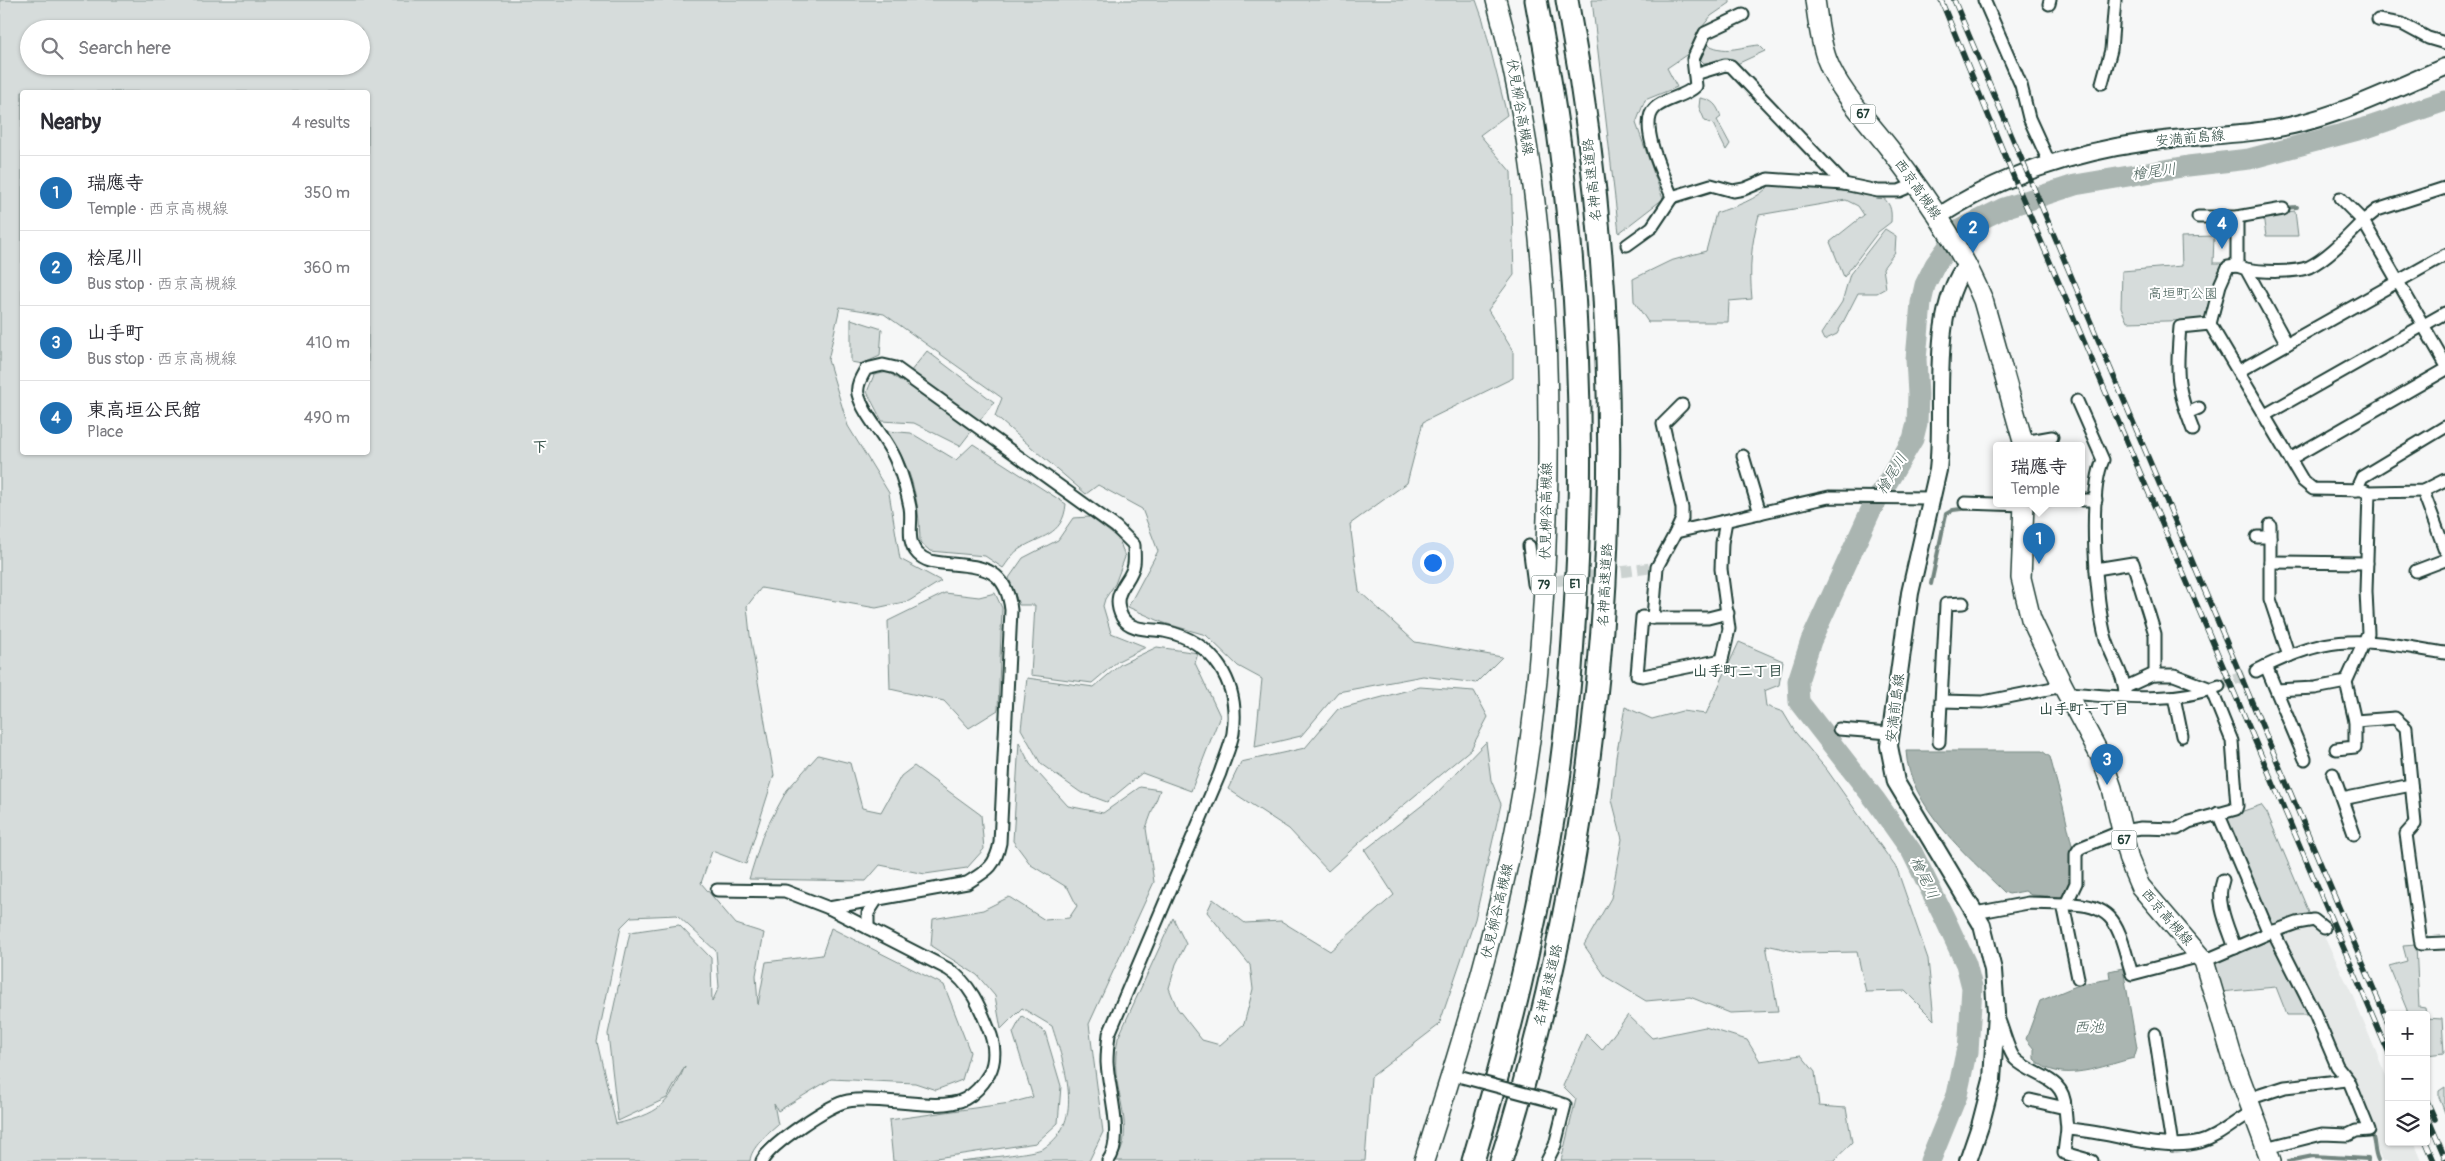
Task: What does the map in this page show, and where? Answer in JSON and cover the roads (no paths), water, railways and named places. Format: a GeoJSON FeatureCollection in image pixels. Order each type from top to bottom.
{"type":"FeatureCollection","features":[{"type":"Feature","properties":{"kind":"highway","name":"名神高速道路"},"geometry":{"type":"LineString","coordinates":[[1474,1161],[1500,1070],[1525,970],[1549,840],[1566,723],[1574,615],[1579,485],[1578,373],[1572,266],[1562,161],[1535,0]]}},
{"type":"Feature","properties":{"kind":"highway","name":"名神高速道路"},"geometry":{"type":"LineString","coordinates":[[1501,1161],[1538,1033],[1560,934],[1590,746],[1607,560],[1608,456],[1602,283],[1584,110],[1566,0]]}},
{"type":"Feature","properties":{"kind":"highway"},"geometry":{"type":"LineString","coordinates":[[1511,1161],[1546,1034],[1570,934],[1586,845],[1600,746],[1609,646],[1607,560]]}},
{"type":"Feature","properties":{"kind":"main road","name":"伏見柳谷高槻線"},"geometry":{"type":"LineString","coordinates":[[1424,1161],[1457,1076],[1516,827],[1528,755],[1536,687],[1546,544],[1548,470],[1545,340],[1534,196],[1524,124],[1511,57],[1496,0]]}},
{"type":"Feature","properties":{"kind":"main road","name":"西京高槻線"},"geometry":{"type":"LineString","coordinates":[[1815,0],[1823,46],[1836,78],[1916,184],[1964,259],[1983,300],[2023,442]]}},
{"type":"Feature","properties":{"kind":"main road","name":"安満前島線"},"geometry":{"type":"LineString","coordinates":[[1940,220],[1953,207],[2050,164],[2146,142],[2237,135],[2294,125],[2322,118],[2445,67]]}},
{"type":"Feature","properties":{"kind":"main road","name":"安満前島線"},"geometry":{"type":"LineString","coordinates":[[1964,259],[1952,287],[1943,338],[1941,449],[1910,593],[1890,733],[1890,757],[1896,782],[1982,925],[1990,954],[1995,984],[1996,1013],[1992,1080],[1980,1126],[1968,1161]]}},
{"type":"Feature","properties":{"kind":"main road","name":"西京高槻線"},"geometry":{"type":"LineString","coordinates":[[2024,507],[2021,578],[2032,619],[2065,690],[2102,759],[2112,788],[2129,860],[2140,886],[2203,958],[2232,1056],[2269,1154]]}},
{"type":"Feature","properties":{"kind":"street"},"geometry":{"type":"LineString","coordinates":[[1984,0],[2021,85],[2029,118],[2050,164]]}},
{"type":"Feature","properties":{"kind":"street"},"geometry":{"type":"LineString","coordinates":[[2102,83],[2111,50],[2115,0]]}},
{"type":"Feature","properties":{"kind":"street"},"geometry":{"type":"LineString","coordinates":[[1672,197],[1656,158],[1649,120],[1653,109],[1694,89],[1696,86],[1693,59],[1705,33],[1743,15]]}},
{"type":"Feature","properties":{"kind":"street"},"geometry":{"type":"LineString","coordinates":[[2378,20],[2402,24],[2445,43]]}},
{"type":"Feature","properties":{"kind":"street"},"geometry":{"type":"LineString","coordinates":[[1695,74],[1726,65],[1731,66],[1844,184]]}},
{"type":"Feature","properties":{"kind":"street"},"geometry":{"type":"LineString","coordinates":[[1626,245],[1652,227],[1672,197],[1711,185],[1733,191],[1744,189],[1768,179],[1844,184],[1867,190],[1899,191],[1916,184]]}},
{"type":"Feature","properties":{"kind":"street"},"geometry":{"type":"LineString","coordinates":[[2445,188],[2377,210],[2340,244],[2309,267],[2292,270],[2228,267],[2220,285],[2210,324],[2303,481],[2310,488],[2369,492],[2423,491],[2445,480]]}},
{"type":"Feature","properties":{"kind":"street"},"geometry":{"type":"LineString","coordinates":[[2340,198],[2363,221],[2445,363]]}},
{"type":"Feature","properties":{"kind":"street"},"geometry":{"type":"LineString","coordinates":[[2198,217],[2236,217],[2283,208]]}},
{"type":"Feature","properties":{"kind":"street"},"geometry":{"type":"LineString","coordinates":[[2236,217],[2242,268],[2287,344]]}},
{"type":"Feature","properties":{"kind":"street"},"geometry":{"type":"LineString","coordinates":[[2239,371],[2445,255]]}},
{"type":"Feature","properties":{"kind":"street"},"geometry":{"type":"LineString","coordinates":[[2265,415],[2445,313]]}},
{"type":"Feature","properties":{"kind":"street"},"geometry":{"type":"LineString","coordinates":[[2193,430],[2177,381],[2180,327],[2210,324]]}},
{"type":"Feature","properties":{"kind":"street"},"geometry":{"type":"LineString","coordinates":[[2177,355],[2189,356]]}},
{"type":"Feature","properties":{"kind":"street"},"geometry":{"type":"LineString","coordinates":[[829,908],[967,883],[984,873],[996,860],[1000,843],[1012,610],[1009,592],[991,571],[978,567],[927,561],[917,553],[911,543],[911,509],[903,479],[895,457],[858,393],[859,381],[866,369],[883,365],[896,368],[1116,526],[1134,545],[1134,566],[1123,583],[1117,603],[1123,619],[1138,628],[1164,631],[1193,640],[1216,659],[1229,681],[1234,709],[1233,734],[1220,773],[1109,1034],[1107,1062],[1115,1128],[1113,1154],[1108,1161]]}},
{"type":"Feature","properties":{"kind":"street"},"geometry":{"type":"LineString","coordinates":[[2290,459],[2445,370]]}},
{"type":"Feature","properties":{"kind":"street"},"geometry":{"type":"LineString","coordinates":[[2078,401],[2103,460],[2097,478],[2096,500],[2096,569],[2101,621],[2111,655],[2126,691]]}},
{"type":"Feature","properties":{"kind":"street"},"geometry":{"type":"LineString","coordinates":[[1653,618],[1657,567],[1682,519],[1682,508],[1663,424],[1682,405]]}},
{"type":"Feature","properties":{"kind":"street"},"geometry":{"type":"LineString","coordinates":[[2187,413],[2199,408]]}},
{"type":"Feature","properties":{"kind":"street"},"geometry":{"type":"LineString","coordinates":[[2356,490],[2362,477],[2445,427]]}},
{"type":"Feature","properties":{"kind":"street"},"geometry":{"type":"LineString","coordinates":[[2028,442],[2052,437]]}},
{"type":"Feature","properties":{"kind":"street"},"geometry":{"type":"LineString","coordinates":[[1743,456],[1760,513]]}},
{"type":"Feature","properties":{"kind":"street"},"geometry":{"type":"LineString","coordinates":[[2423,491],[2445,550]]}},
{"type":"Feature","properties":{"kind":"street"},"geometry":{"type":"LineString","coordinates":[[2336,749],[2355,747],[2355,721],[2346,682],[2362,642],[2368,633],[2369,492]]}},
{"type":"Feature","properties":{"kind":"street"},"geometry":{"type":"LineString","coordinates":[[1676,532],[1829,497],[1904,496],[1931,498]]}},
{"type":"Feature","properties":{"kind":"street"},"geometry":{"type":"LineString","coordinates":[[2085,500],[2096,500]]}},
{"type":"Feature","properties":{"kind":"street"},"geometry":{"type":"LineString","coordinates":[[1964,503],[1993,503]]}},
{"type":"Feature","properties":{"kind":"street"},"geometry":{"type":"LineString","coordinates":[[1726,521],[1722,543],[1721,569],[1728,613],[1728,629],[1722,660],[1643,676],[1637,675],[1642,617],[1708,618],[1728,613]]}},
{"type":"Feature","properties":{"kind":"street"},"geometry":{"type":"LineString","coordinates":[[2270,525],[2270,599],[2289,656]]}},
{"type":"Feature","properties":{"kind":"street"},"geometry":{"type":"LineString","coordinates":[[2257,537],[2270,537]]}},
{"type":"Feature","properties":{"kind":"street"},"geometry":{"type":"LineString","coordinates":[[1529,546],[1534,584]]}},
{"type":"Feature","properties":{"kind":"street"},"geometry":{"type":"LineString","coordinates":[[2416,570],[2445,560]]}},
{"type":"Feature","properties":{"kind":"street"},"geometry":{"type":"LineString","coordinates":[[2270,562],[2367,563]]}},
{"type":"Feature","properties":{"kind":"street"},"geometry":{"type":"LineString","coordinates":[[2096,569],[2133,563],[2154,634],[2155,675]]}},
{"type":"Feature","properties":{"kind":"street"},"geometry":{"type":"LineString","coordinates":[[1939,742],[1946,604],[1963,603]]}},
{"type":"Feature","properties":{"kind":"street"},"geometry":{"type":"LineString","coordinates":[[2305,759],[2277,690],[2261,668],[2289,656],[2330,644],[2384,642],[2445,653]]}},
{"type":"Feature","properties":{"kind":"street"},"geometry":{"type":"LineString","coordinates":[[2126,691],[2155,675],[2174,675],[2215,687]]}},
{"type":"Feature","properties":{"kind":"street"},"geometry":{"type":"LineString","coordinates":[[2277,690],[2315,688],[2346,682]]}},
{"type":"Feature","properties":{"kind":"street"},"geometry":{"type":"LineString","coordinates":[[1941,701],[1983,702],[2065,690],[2126,691],[2174,697],[2215,687]]}},
{"type":"Feature","properties":{"kind":"street"},"geometry":{"type":"LineString","coordinates":[[2078,978],[2064,904],[2076,883],[2077,850],[2084,845],[2122,832],[2140,828],[2177,829],[2189,822],[2236,809],[2238,795],[2232,740],[2215,687]]}},
{"type":"Feature","properties":{"kind":"street"},"geometry":{"type":"LineString","coordinates":[[2174,697],[2182,736]]}},
{"type":"Feature","properties":{"kind":"street"},"geometry":{"type":"LineString","coordinates":[[2355,721],[2395,718],[2406,728],[2415,824],[2406,834],[2422,944],[2445,944]]}},
{"type":"Feature","properties":{"kind":"street"},"geometry":{"type":"LineString","coordinates":[[1839,729],[1890,733]]}},
{"type":"Feature","properties":{"kind":"street"},"geometry":{"type":"LineString","coordinates":[[2333,774],[2354,834]]}},
{"type":"Feature","properties":{"kind":"street"},"geometry":{"type":"LineString","coordinates":[[2342,799],[2411,785]]}},
{"type":"Feature","properties":{"kind":"street"},"geometry":{"type":"LineString","coordinates":[[2218,814],[2271,932],[2314,1012],[2337,1066],[2347,1080],[2369,1130],[2348,1134],[2322,1134],[2269,1154]]}},
{"type":"Feature","properties":{"kind":"street"},"geometry":{"type":"LineString","coordinates":[[2223,880],[2220,892],[2222,908],[2235,948]]}},
{"type":"Feature","properties":{"kind":"street"},"geometry":{"type":"LineString","coordinates":[[717,890],[785,891],[829,908],[948,969],[972,992],[990,1032],[994,1056],[991,1070],[981,1087],[965,1099],[947,1104],[864,1099],[846,1101],[784,1138],[768,1152],[762,1161]]}},
{"type":"Feature","properties":{"kind":"street"},"geometry":{"type":"LineString","coordinates":[[868,928],[868,913],[877,900]]}},
{"type":"Feature","properties":{"kind":"street"},"geometry":{"type":"LineString","coordinates":[[1975,913],[2028,903],[2064,904],[2096,908],[2106,912],[2113,919],[2132,974],[2203,958],[2235,948],[2297,923],[2314,920],[2324,928]]}},
{"type":"Feature","properties":{"kind":"street"},"geometry":{"type":"LineString","coordinates":[[2062,957],[2074,954]]}},
{"type":"Feature","properties":{"kind":"street"},"geometry":{"type":"LineString","coordinates":[[1996,1013],[2014,1058],[2057,1084],[2064,1095],[2068,1129],[2064,1153],[2092,1161]]}},
{"type":"Feature","properties":{"kind":"street"},"geometry":{"type":"LineString","coordinates":[[2155,1034],[2162,1059],[2172,1145]]}},
{"type":"Feature","properties":{"kind":"street"},"geometry":{"type":"LineString","coordinates":[[1457,1076],[1564,1105],[1555,1145],[1547,1161]]}},
{"type":"Feature","properties":{"kind":"street"},"geometry":{"type":"LineString","coordinates":[[2068,1129],[2172,1145],[2188,1144],[2213,1137],[2238,1119],[2251,1105],[2284,1087],[2347,1080]]}},
{"type":"Feature","properties":{"kind":"street"},"geometry":{"type":"LineString","coordinates":[[2030,1100],[2065,1108]]}},
{"type":"Feature","properties":{"kind":"water"},"geometry":{"type":"Polygon","coordinates":[[[1906,751],[2042,751],[2050,757],[2074,854],[2073,877],[2064,897],[2031,895],[2025,891],[2009,894],[2004,892],[1958,846],[1929,810],[1917,791],[1906,751]]]}},
{"type":"Feature","properties":{"kind":"water","name":"西池"},"geometry":{"type":"Polygon","coordinates":[[[2123,968],[2137,1048],[2134,1058],[2096,1069],[2069,1072],[2056,1071],[2045,1067],[2034,1059],[2034,1049],[2026,1039],[2040,1001],[2081,984],[2110,979],[2109,971],[2123,968]]]}},
{"type":"Feature","properties":{"kind":"waterway","name":"檜尾川"},"geometry":{"type":"LineString","coordinates":[[1930,1161],[1957,1095],[1966,1053],[1968,1052],[1972,987],[1966,964],[1912,852],[1876,801],[1799,702],[1798,681],[1811,641],[1871,510],[1913,439],[1917,423],[1916,359],[1921,303],[1925,285],[1935,265],[1961,229],[2004,208],[2075,185],[2188,166],[2249,159],[2369,127],[2445,101]]}},
{"type":"Feature","properties":{"kind":"waterway"},"geometry":{"type":"LineString","coordinates":[[2283,208],[2297,207]]}},
{"type":"Feature","properties":{"kind":"waterway"},"geometry":{"type":"LineString","coordinates":[[1931,584],[1946,514],[1953,510],[1969,508]]}},
{"type":"Feature","properties":{"kind":"waterway"},"geometry":{"type":"LineString","coordinates":[[2371,1132],[2378,1161]]}},
{"type":"Feature","properties":{"kind":"waterway"},"geometry":{"type":"LineString","coordinates":[[2288,1161],[2313,1156],[2368,1159],[2368,1161]]}},
{"type":"Feature","properties":{"kind":"tunnel"},"geometry":{"type":"LineString","coordinates":[[1540,583],[1657,567]]}},
{"type":"Feature","properties":{"kind":"tunnel"},"geometry":{"type":"LineString","coordinates":[[2219,686],[2256,671]]}},
{"type":"Feature","properties":{"kind":"railway"},"geometry":{"type":"LineString","coordinates":[[1941,0],[2014,178],[2385,1045]]}},
{"type":"Feature","properties":{"kind":"railway"},"geometry":{"type":"LineString","coordinates":[[1954,0],[2385,1016]]}},
{"type":"Feature","properties":{"kind":"railway"},"geometry":{"type":"LineString","coordinates":[[2427,1101],[2435,1119]]}},
{"type":"Feature","properties":{"kind":"railway"},"geometry":{"type":"LineString","coordinates":[[2430,1122],[2445,1158]]}},
{"type":"Feature","properties":{"kind":"railway"},"geometry":{"type":"LineString","coordinates":[[2428,1146],[2434,1161]]}},
{"type":"Feature","properties":{"kind":"place","name":"東高垣公民館"},"geometry":{"type":"Point","coordinates":[2222,249]}},
{"type":"Feature","properties":{"kind":"place","name":"桧尾川"},"geometry":{"type":"Point","coordinates":[1973,253]}},
{"type":"Feature","properties":{"kind":"place","name":"瑞應寺"},"geometry":{"type":"Point","coordinates":[2039,564]}},
{"type":"Feature","properties":{"kind":"place","name":"山手町"},"geometry":{"type":"Point","coordinates":[2107,785]}},
{"type":"Feature","properties":{"kind":"district","name":"下"},"geometry":{"type":"Point","coordinates":[540,447]}},
{"type":"Feature","properties":{"kind":"district","name":"山手町二丁目"},"geometry":{"type":"Point","coordinates":[1738,671]}},
{"type":"Feature","properties":{"kind":"district","name":"山手町一丁目"},"geometry":{"type":"Point","coordinates":[2084,709]}},
{"type":"Feature","properties":{"kind":"park label","name":"高垣町公園"},"geometry":{"type":"Point","coordinates":[2183,293]}}]}
